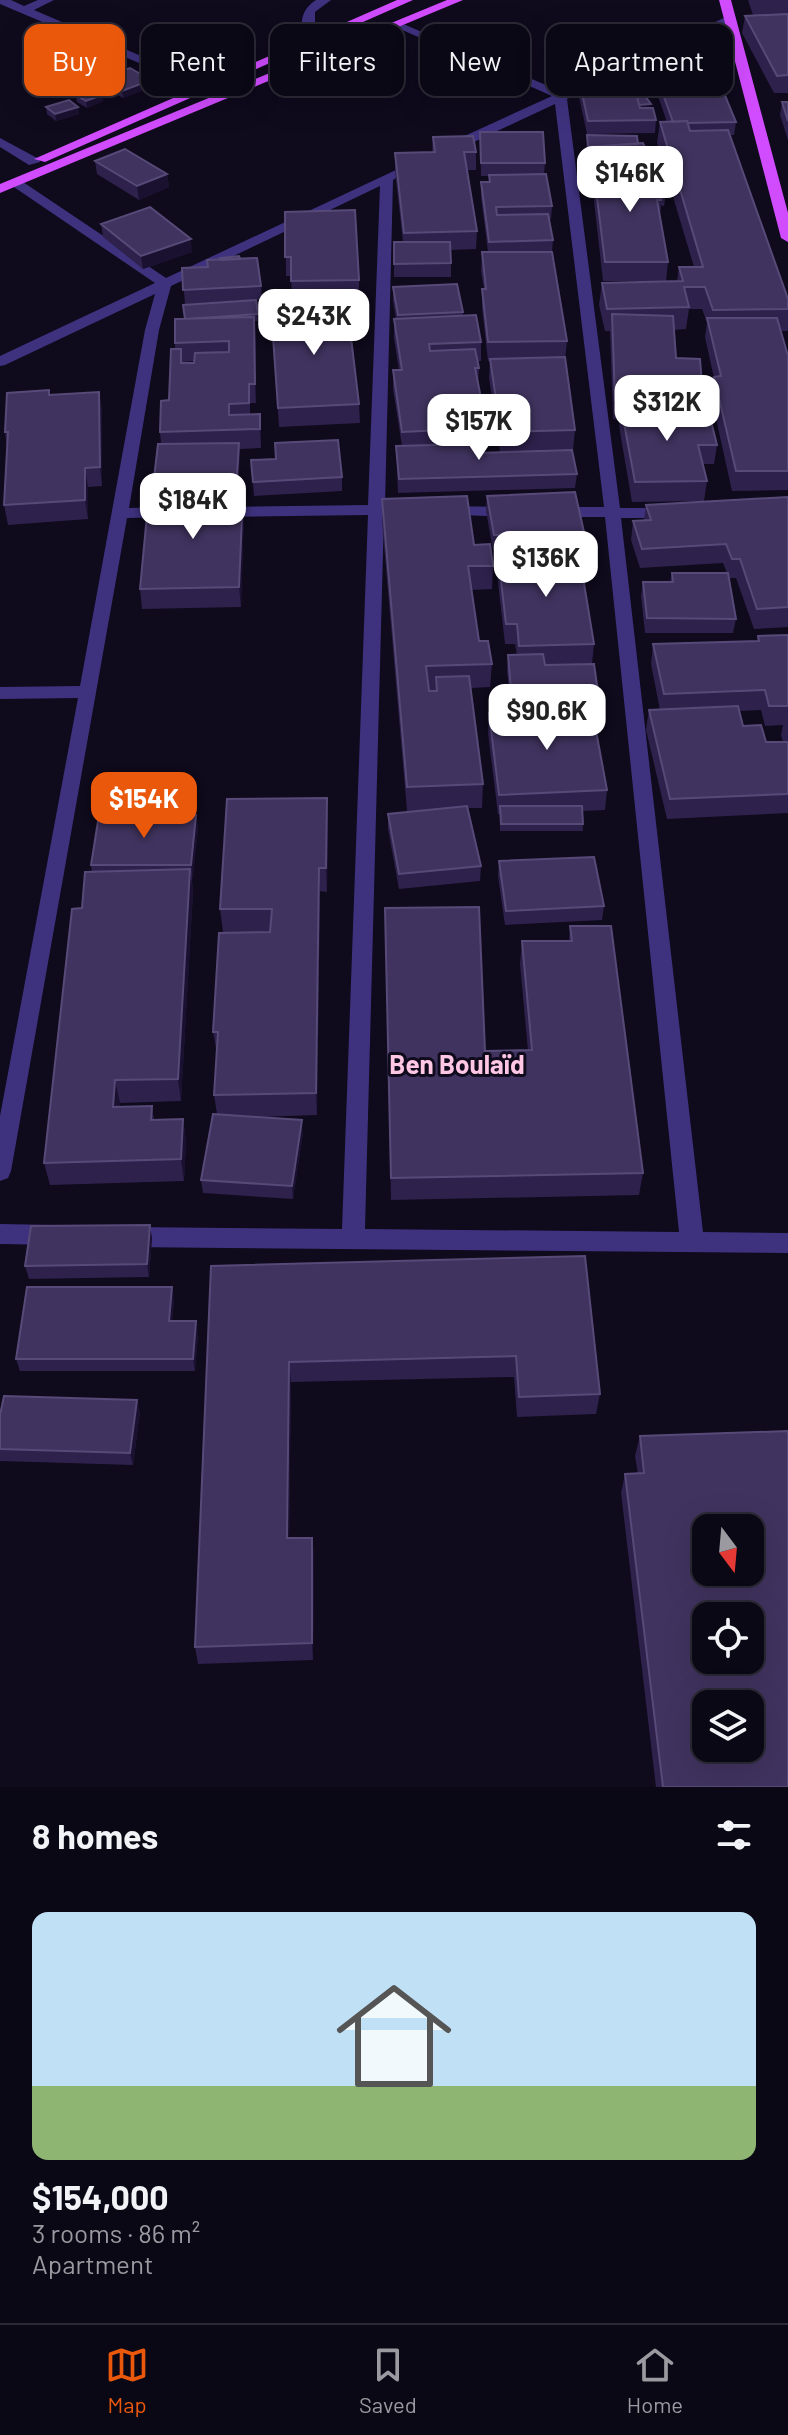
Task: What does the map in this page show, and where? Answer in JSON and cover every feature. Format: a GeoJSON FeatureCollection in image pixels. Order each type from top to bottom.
{"type":"FeatureCollection","features":[{"type":"Feature","properties":{"kind":"main road"},"geometry":{"type":"LineString","coordinates":[[351,24],[407,0]]}},
{"type":"Feature","properties":{"kind":"main road"},"geometry":{"type":"LineString","coordinates":[[399,24],[457,0]]}},
{"type":"Feature","properties":{"kind":"main road"},"geometry":{"type":"LineString","coordinates":[[725,0],[788,238]]}},
{"type":"Feature","properties":{"kind":"main road"},"geometry":{"type":"LineString","coordinates":[[5,183],[34,162],[184,96]]}},
{"type":"Feature","properties":{"kind":"main road"},"geometry":{"type":"LineString","coordinates":[[5,183],[228,96]]}},
{"type":"Feature","properties":{"kind":"street"},"geometry":{"type":"LineString","coordinates":[[1,0],[141,59]]}},
{"type":"Feature","properties":{"kind":"street"},"geometry":{"type":"LineString","coordinates":[[24,10],[48,0]]}},
{"type":"Feature","properties":{"kind":"street"},"geometry":{"type":"LineString","coordinates":[[308,24],[307,15],[312,6],[325,0]]}},
{"type":"Feature","properties":{"kind":"street"},"geometry":{"type":"LineString","coordinates":[[719,24],[730,19]]}},
{"type":"Feature","properties":{"kind":"street"},"geometry":{"type":"LineString","coordinates":[[404,28],[546,89]]}},
{"type":"Feature","properties":{"kind":"street"},"geometry":{"type":"LineString","coordinates":[[440,153],[558,96]]}},
{"type":"Feature","properties":{"kind":"street"},"geometry":{"type":"LineString","coordinates":[[560,96],[613,513],[692,1241]]}},
{"type":"Feature","properties":{"kind":"street"},"geometry":{"type":"LineString","coordinates":[[0,142],[34,162]]}},
{"type":"Feature","properties":{"kind":"street"},"geometry":{"type":"LineString","coordinates":[[0,362],[414,166]]}},
{"type":"Feature","properties":{"kind":"street"},"geometry":{"type":"LineString","coordinates":[[353,1241],[387,178]]}},
{"type":"Feature","properties":{"kind":"street"},"geometry":{"type":"LineString","coordinates":[[5,183],[165,283]]}},
{"type":"Feature","properties":{"kind":"street"},"geometry":{"type":"LineString","coordinates":[[0,1171],[152,330],[165,283]]}},
{"type":"Feature","properties":{"kind":"street"},"geometry":{"type":"LineString","coordinates":[[120,513],[378,510],[692,513]]}},
{"type":"Feature","properties":{"kind":"street"},"geometry":{"type":"LineString","coordinates":[[0,693],[88,692]]}},
{"type":"Feature","properties":{"kind":"street"},"geometry":{"type":"LineString","coordinates":[[0,1234],[77,1236]]}},
{"type":"Feature","properties":{"kind":"street"},"geometry":{"type":"LineString","coordinates":[[107,1236],[353,1241],[788,1243]]}},
{"type":"Feature","properties":{"kind":"building"},"geometry":{"type":"Polygon","coordinates":[[[788,14],[788,75],[777,76],[745,16],[788,14]]]}},
{"type":"Feature","properties":{"kind":"building"},"geometry":{"type":"Polygon","coordinates":[[[130,68],[141,74],[141,84],[125,90],[125,70],[130,68]]]}},
{"type":"Feature","properties":{"kind":"building"},"geometry":{"type":"Polygon","coordinates":[[[78,96],[99,96],[86,101],[78,96]]]}},
{"type":"Feature","properties":{"kind":"building"},"geometry":{"type":"Polygon","coordinates":[[[583,96],[637,96],[640,108],[653,108],[656,120],[588,121],[583,96]]]}},
{"type":"Feature","properties":{"kind":"building"},"geometry":{"type":"Polygon","coordinates":[[[645,96],[651,104],[639,105],[637,97],[645,96]]]}},
{"type":"Feature","properties":{"kind":"building"},"geometry":{"type":"Polygon","coordinates":[[[664,96],[725,96],[736,122],[687,121],[673,122],[664,96]]]}},
{"type":"Feature","properties":{"kind":"building"},"geometry":{"type":"Polygon","coordinates":[[[69,100],[78,107],[55,114],[46,107],[69,100]]]}},
{"type":"Feature","properties":{"kind":"building"},"geometry":{"type":"Polygon","coordinates":[[[782,102],[788,102],[788,121],[782,102]]]}},
{"type":"Feature","properties":{"kind":"building"},"geometry":{"type":"Polygon","coordinates":[[[687,121],[690,131],[728,130],[788,299],[788,309],[713,310],[705,287],[684,287],[689,307],[607,309],[602,283],[683,281],[679,267],[703,267],[660,122],[687,121]]]}},
{"type":"Feature","properties":{"kind":"building"},"geometry":{"type":"Polygon","coordinates":[[[480,132],[543,132],[545,163],[481,163],[480,132]]]}},
{"type":"Feature","properties":{"kind":"building"},"geometry":{"type":"Polygon","coordinates":[[[587,135],[637,136],[638,144],[588,147],[587,135]]]}},
{"type":"Feature","properties":{"kind":"building"},"geometry":{"type":"Polygon","coordinates":[[[473,136],[476,152],[464,152],[477,231],[404,233],[395,153],[435,152],[433,137],[473,136]]]}},
{"type":"Feature","properties":{"kind":"building"},"geometry":{"type":"Polygon","coordinates":[[[643,143],[649,156],[657,155],[660,161],[596,165],[588,147],[643,143]]]}},
{"type":"Feature","properties":{"kind":"building"},"geometry":{"type":"Polygon","coordinates":[[[125,149],[167,174],[137,186],[95,161],[125,149]]]}},
{"type":"Feature","properties":{"kind":"building"},"geometry":{"type":"Polygon","coordinates":[[[593,165],[644,165],[646,176],[664,176],[667,187],[659,187],[661,200],[657,200],[668,262],[605,262],[593,165]]]}},
{"type":"Feature","properties":{"kind":"building"},"geometry":{"type":"Polygon","coordinates":[[[546,174],[552,206],[496,207],[497,215],[548,214],[553,240],[489,242],[481,182],[490,182],[489,175],[546,174]]]}},
{"type":"Feature","properties":{"kind":"building"},"geometry":{"type":"Polygon","coordinates":[[[150,207],[191,239],[141,256],[101,224],[150,207]]]}},
{"type":"Feature","properties":{"kind":"building"},"geometry":{"type":"Polygon","coordinates":[[[355,210],[359,280],[291,281],[291,257],[285,257],[285,212],[355,210]]]}},
{"type":"Feature","properties":{"kind":"building"},"geometry":{"type":"Polygon","coordinates":[[[394,242],[450,242],[451,263],[394,264],[394,242]]]}},
{"type":"Feature","properties":{"kind":"building"},"geometry":{"type":"Polygon","coordinates":[[[482,252],[552,252],[567,341],[488,342],[482,289],[486,289],[482,252]]]}},
{"type":"Feature","properties":{"kind":"building"},"geometry":{"type":"Polygon","coordinates":[[[239,256],[240,259],[220,258],[239,256]]]}},
{"type":"Feature","properties":{"kind":"building"},"geometry":{"type":"Polygon","coordinates":[[[257,258],[261,286],[183,290],[182,268],[208,267],[207,260],[257,258]]]}},
{"type":"Feature","properties":{"kind":"building"},"geometry":{"type":"Polygon","coordinates":[[[457,284],[463,312],[398,315],[393,287],[457,284]]]}},
{"type":"Feature","properties":{"kind":"building"},"geometry":{"type":"Polygon","coordinates":[[[256,300],[258,314],[185,319],[183,305],[256,300]]]}},
{"type":"Feature","properties":{"kind":"building"},"geometry":{"type":"Polygon","coordinates":[[[347,304],[359,404],[278,408],[271,308],[347,304]]]}},
{"type":"Feature","properties":{"kind":"building"},"geometry":{"type":"Polygon","coordinates":[[[612,314],[673,316],[676,358],[700,359],[702,385],[684,384],[685,402],[615,400],[612,314]]]}},
{"type":"Feature","properties":{"kind":"building"},"geometry":{"type":"Polygon","coordinates":[[[476,315],[481,342],[429,344],[430,351],[475,349],[479,368],[475,368],[487,428],[402,432],[393,370],[402,370],[394,319],[476,315]]]}},
{"type":"Feature","properties":{"kind":"building"},"geometry":{"type":"Polygon","coordinates":[[[254,317],[255,384],[249,384],[249,403],[229,404],[229,415],[260,414],[260,429],[160,432],[161,401],[169,400],[171,349],[181,349],[181,363],[194,363],[195,353],[229,352],[229,341],[175,343],[175,319],[254,317]]]}},
{"type":"Feature","properties":{"kind":"building"},"geometry":{"type":"Polygon","coordinates":[[[707,318],[777,318],[788,356],[788,471],[736,471],[714,377],[721,376],[707,318]]]}},
{"type":"Feature","properties":{"kind":"building"},"geometry":{"type":"Polygon","coordinates":[[[565,357],[575,430],[501,432],[490,359],[565,357]]]}},
{"type":"Feature","properties":{"kind":"building"},"geometry":{"type":"Polygon","coordinates":[[[49,390],[49,395],[99,392],[100,467],[85,468],[85,500],[4,505],[7,393],[49,390]]]}},
{"type":"Feature","properties":{"kind":"building"},"geometry":{"type":"Polygon","coordinates":[[[702,406],[706,425],[712,425],[717,445],[698,445],[707,481],[635,482],[621,407],[702,406]]]}},
{"type":"Feature","properties":{"kind":"building"},"geometry":{"type":"Polygon","coordinates":[[[338,440],[342,477],[253,482],[251,460],[276,459],[275,443],[338,440]]]}},
{"type":"Feature","properties":{"kind":"building"},"geometry":{"type":"Polygon","coordinates":[[[239,443],[237,476],[154,478],[158,444],[239,443]]]}},
{"type":"Feature","properties":{"kind":"building"},"geometry":{"type":"Polygon","coordinates":[[[474,444],[475,453],[572,450],[577,474],[399,479],[396,446],[474,444]]]}},
{"type":"Feature","properties":{"kind":"building"},"geometry":{"type":"Polygon","coordinates":[[[243,492],[239,587],[140,589],[149,494],[243,492]]]}},
{"type":"Feature","properties":{"kind":"building"},"geometry":{"type":"Polygon","coordinates":[[[575,492],[584,532],[494,535],[487,496],[575,492]]]}},
{"type":"Feature","properties":{"kind":"building"},"geometry":{"type":"Polygon","coordinates":[[[467,496],[474,545],[490,544],[493,566],[468,566],[479,641],[488,641],[492,664],[426,666],[429,691],[437,691],[436,677],[469,676],[483,784],[407,787],[382,499],[467,496]]]}},
{"type":"Feature","properties":{"kind":"building"},"geometry":{"type":"Polygon","coordinates":[[[788,497],[788,607],[757,609],[740,559],[732,559],[726,544],[642,549],[633,521],[651,520],[646,505],[788,497]]]}},
{"type":"Feature","properties":{"kind":"building"},"geometry":{"type":"Polygon","coordinates":[[[579,553],[594,644],[519,646],[517,624],[506,624],[498,555],[579,553]]]}},
{"type":"Feature","properties":{"kind":"building"},"geometry":{"type":"Polygon","coordinates":[[[672,573],[728,573],[736,619],[647,618],[643,582],[673,582],[672,573]]]}},
{"type":"Feature","properties":{"kind":"building"},"geometry":{"type":"Polygon","coordinates":[[[788,635],[788,706],[769,706],[765,690],[664,694],[653,644],[759,641],[758,636],[788,635]]]}},
{"type":"Feature","properties":{"kind":"building"},"geometry":{"type":"Polygon","coordinates":[[[543,654],[545,665],[594,664],[599,699],[512,701],[508,655],[543,654]]]}},
{"type":"Feature","properties":{"kind":"building"},"geometry":{"type":"Polygon","coordinates":[[[738,706],[743,726],[761,725],[766,742],[788,742],[788,794],[670,799],[649,710],[738,706]]]}},
{"type":"Feature","properties":{"kind":"building"},"geometry":{"type":"Polygon","coordinates":[[[592,709],[607,790],[499,795],[489,713],[592,709]]]}},
{"type":"Feature","properties":{"kind":"building"},"geometry":{"type":"Polygon","coordinates":[[[327,798],[326,868],[319,868],[316,1093],[214,1095],[218,1032],[213,1032],[219,933],[270,932],[272,909],[220,909],[227,799],[327,798]]]}},
{"type":"Feature","properties":{"kind":"building"},"geometry":{"type":"Polygon","coordinates":[[[467,806],[481,866],[399,874],[388,814],[467,806]]]}},
{"type":"Feature","properties":{"kind":"building"},"geometry":{"type":"Polygon","coordinates":[[[500,806],[582,806],[583,824],[501,824],[500,806]]]}},
{"type":"Feature","properties":{"kind":"building"},"geometry":{"type":"Polygon","coordinates":[[[99,815],[196,815],[191,865],[91,865],[99,815]]]}},
{"type":"Feature","properties":{"kind":"building"},"geometry":{"type":"Polygon","coordinates":[[[594,857],[604,906],[506,911],[499,861],[594,857]]]}},
{"type":"Feature","properties":{"kind":"building"},"geometry":{"type":"Polygon","coordinates":[[[190,869],[178,1079],[115,1080],[113,1107],[152,1106],[151,1120],[183,1119],[181,1159],[44,1163],[72,909],[82,908],[85,872],[190,869]]]}},
{"type":"Feature","properties":{"kind":"building"},"geometry":{"type":"Polygon","coordinates":[[[479,907],[485,1051],[532,1050],[522,941],[572,941],[570,926],[611,926],[643,1173],[391,1178],[385,908],[479,907]]]}},
{"type":"Feature","properties":{"kind":"building"},"geometry":{"type":"Polygon","coordinates":[[[213,1114],[302,1120],[292,1186],[201,1180],[213,1114]]]}},
{"type":"Feature","properties":{"kind":"building"},"geometry":{"type":"Polygon","coordinates":[[[150,1225],[147,1264],[25,1266],[31,1226],[150,1225]]]}},
{"type":"Feature","properties":{"kind":"building"},"geometry":{"type":"Polygon","coordinates":[[[585,1256],[600,1394],[519,1397],[516,1356],[289,1362],[287,1538],[312,1538],[312,1643],[195,1647],[211,1266],[585,1256]]]}},
{"type":"Feature","properties":{"kind":"building"},"geometry":{"type":"Polygon","coordinates":[[[27,1287],[172,1287],[169,1321],[196,1321],[193,1359],[16,1359],[27,1287]]]}},
{"type":"Feature","properties":{"kind":"building"},"geometry":{"type":"Polygon","coordinates":[[[4,1396],[137,1400],[130,1453],[0,1449],[0,1415],[4,1396]]]}},
{"type":"Feature","properties":{"kind":"building"},"geometry":{"type":"Polygon","coordinates":[[[788,1431],[788,1787],[663,1787],[625,1474],[644,1473],[640,1436],[788,1431]]]}},
{"type":"Feature","properties":{"kind":"district","name":"Ben Boulaïd"},"geometry":{"type":"Point","coordinates":[457,1063]}}]}
